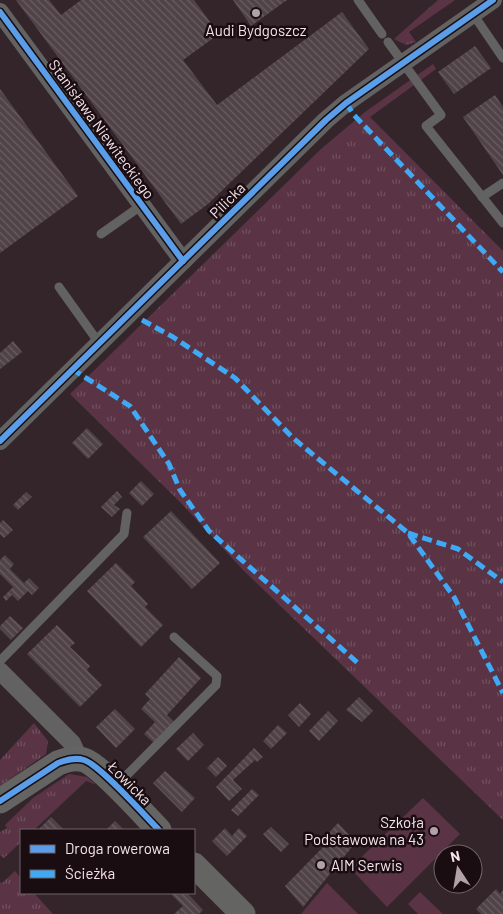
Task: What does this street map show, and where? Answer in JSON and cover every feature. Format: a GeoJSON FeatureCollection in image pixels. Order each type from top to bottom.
{"type":"FeatureCollection","features":[{"type":"Feature","properties":{"kind":"street","name":"Pilicka"},"geometry":{"type":"LineString","coordinates":[[0,441],[326,120],[346,103],[492,0]]}},
{"type":"Feature","properties":{"kind":"street","name":"Stanisława Niewiteckiego"},"geometry":{"type":"LineString","coordinates":[[0,12],[183,261]]}},
{"type":"Feature","properties":{"kind":"street","name":"Łowicka"},"geometry":{"type":"LineString","coordinates":[[0,671],[72,743],[79,759],[90,762],[158,829]]}},
{"type":"Feature","properties":{"kind":"street"},"geometry":{"type":"LineString","coordinates":[[0,801],[58,764],[66,760],[79,759]]}},
{"type":"Feature","properties":{"kind":"street"},"geometry":{"type":"LineString","coordinates":[[195,866],[243,914]]}},
{"type":"Feature","properties":{"kind":"lane"},"geometry":{"type":"LineString","coordinates":[[358,0],[382,34]]}},
{"type":"Feature","properties":{"kind":"lane"},"geometry":{"type":"LineString","coordinates":[[473,14],[503,58]]}},
{"type":"Feature","properties":{"kind":"lane"},"geometry":{"type":"LineString","coordinates":[[388,42],[441,115],[426,126],[503,223]]}},
{"type":"Feature","properties":{"kind":"lane"},"geometry":{"type":"LineString","coordinates":[[482,197],[503,183]]}},
{"type":"Feature","properties":{"kind":"lane"},"geometry":{"type":"LineString","coordinates":[[101,234],[142,205]]}},
{"type":"Feature","properties":{"kind":"lane"},"geometry":{"type":"LineString","coordinates":[[59,288],[99,343]]}},
{"type":"Feature","properties":{"kind":"lane"},"geometry":{"type":"LineString","coordinates":[[0,661],[124,534],[127,513]]}},
{"type":"Feature","properties":{"kind":"lane"},"geometry":{"type":"LineString","coordinates":[[116,787],[216,685],[217,676],[174,637]]}},
{"type":"Feature","properties":{"kind":"green space"},"geometry":{"type":"Polygon","coordinates":[[[438,0],[455,0],[409,32],[416,42],[406,45],[394,39],[438,0]]]}},
{"type":"Feature","properties":{"kind":"green space"},"geometry":{"type":"Polygon","coordinates":[[[433,64],[436,69],[370,117],[503,251],[503,820],[244,571],[182,504],[70,394],[321,149],[365,112],[433,64]]]}},
{"type":"Feature","properties":{"kind":"green space"},"geometry":{"type":"Polygon","coordinates":[[[34,723],[48,741],[46,754],[0,786],[0,760],[34,723]]]}},
{"type":"Feature","properties":{"kind":"green space"},"geometry":{"type":"Polygon","coordinates":[[[69,774],[87,777],[95,784],[86,781],[35,829],[20,829],[20,843],[4,858],[0,855],[0,832],[7,828],[5,825],[33,798],[69,774]]]}},
{"type":"Feature","properties":{"kind":"green space"},"geometry":{"type":"Polygon","coordinates":[[[423,798],[460,834],[450,844],[433,844],[433,861],[387,907],[350,868],[423,798]]]}},
{"type":"Feature","properties":{"kind":"green space"},"geometry":{"type":"Polygon","coordinates":[[[15,871],[20,877],[20,894],[35,894],[53,914],[0,914],[0,882],[2,883],[15,871]]]}},
{"type":"Feature","properties":{"kind":"green space"},"geometry":{"type":"Polygon","coordinates":[[[327,883],[358,914],[301,914],[327,883]]]}},
{"type":"Feature","properties":{"kind":"green space"},"geometry":{"type":"Polygon","coordinates":[[[420,892],[443,914],[418,914],[408,904],[420,892]]]}},
{"type":"Feature","properties":{"kind":"building"},"geometry":{"type":"Polygon","coordinates":[[[16,0],[49,0],[61,15],[81,0],[194,0],[219,34],[183,60],[217,105],[342,12],[369,49],[208,204],[181,224],[16,0]]]}},
{"type":"Feature","properties":{"kind":"building","name":"Audi Bydgoszcz"},"geometry":{"type":"Polygon","coordinates":[[[233,0],[287,0],[251,26],[233,0]]]}},
{"type":"Feature","properties":{"kind":"building"},"geometry":{"type":"Polygon","coordinates":[[[475,46],[491,68],[454,94],[438,72],[475,46]]]}},
{"type":"Feature","properties":{"kind":"building"},"geometry":{"type":"Polygon","coordinates":[[[0,89],[78,196],[0,253],[0,89]]]}},
{"type":"Feature","properties":{"kind":"building"},"geometry":{"type":"Polygon","coordinates":[[[495,95],[503,107],[503,175],[463,117],[495,95]]]}},
{"type":"Feature","properties":{"kind":"building"},"geometry":{"type":"Polygon","coordinates":[[[13,341],[22,352],[0,369],[0,353],[13,341]]]}},
{"type":"Feature","properties":{"kind":"building"},"geometry":{"type":"Polygon","coordinates":[[[87,428],[103,444],[88,459],[72,443],[87,428]]]}},
{"type":"Feature","properties":{"kind":"building"},"geometry":{"type":"Polygon","coordinates":[[[141,481],[154,494],[142,506],[129,493],[141,481]]]}},
{"type":"Feature","properties":{"kind":"building"},"geometry":{"type":"Polygon","coordinates":[[[117,491],[122,497],[114,505],[120,509],[112,517],[101,507],[117,491]]]}},
{"type":"Feature","properties":{"kind":"building"},"geometry":{"type":"Polygon","coordinates":[[[26,492],[32,497],[18,510],[13,505],[26,492]]]}},
{"type":"Feature","properties":{"kind":"building"},"geometry":{"type":"Polygon","coordinates":[[[171,511],[220,563],[192,589],[143,537],[171,511]]]}},
{"type":"Feature","properties":{"kind":"building"},"geometry":{"type":"Polygon","coordinates":[[[3,520],[13,530],[4,538],[0,534],[0,523],[3,520]]]}},
{"type":"Feature","properties":{"kind":"building"},"geometry":{"type":"Polygon","coordinates":[[[5,555],[14,564],[10,569],[24,583],[29,578],[39,588],[32,595],[28,591],[18,601],[12,595],[6,601],[3,597],[13,587],[0,574],[0,560],[5,555]]]}},
{"type":"Feature","properties":{"kind":"building"},"geometry":{"type":"Polygon","coordinates":[[[116,563],[135,582],[131,586],[148,604],[145,607],[163,625],[141,647],[87,591],[116,563]]]}},
{"type":"Feature","properties":{"kind":"building"},"geometry":{"type":"Polygon","coordinates":[[[10,616],[23,628],[11,640],[0,629],[0,626],[10,616]]]}},
{"type":"Feature","properties":{"kind":"building"},"geometry":{"type":"Polygon","coordinates":[[[57,625],[75,643],[70,647],[90,666],[87,670],[102,685],[80,707],[27,654],[57,625]]]}},
{"type":"Feature","properties":{"kind":"building"},"geometry":{"type":"Polygon","coordinates":[[[179,657],[201,678],[167,715],[174,722],[154,743],[144,734],[155,722],[141,709],[150,699],[145,694],[179,657]]]}},
{"type":"Feature","properties":{"kind":"building"},"geometry":{"type":"Polygon","coordinates":[[[359,697],[373,711],[362,722],[346,710],[359,697]]]}},
{"type":"Feature","properties":{"kind":"building"},"geometry":{"type":"Polygon","coordinates":[[[300,703],[311,714],[299,727],[288,715],[300,703]]]}},
{"type":"Feature","properties":{"kind":"building"},"geometry":{"type":"Polygon","coordinates":[[[115,709],[135,729],[116,748],[96,727],[115,709]]]}},
{"type":"Feature","properties":{"kind":"building"},"geometry":{"type":"Polygon","coordinates":[[[328,711],[338,721],[319,741],[309,731],[328,711]]]}},
{"type":"Feature","properties":{"kind":"building"},"geometry":{"type":"Polygon","coordinates":[[[278,725],[287,733],[271,749],[263,741],[278,725]]]}},
{"type":"Feature","properties":{"kind":"building"},"geometry":{"type":"Polygon","coordinates":[[[193,733],[204,745],[188,761],[176,749],[193,733]]]}},
{"type":"Feature","properties":{"kind":"building"},"geometry":{"type":"Polygon","coordinates":[[[254,748],[263,757],[257,762],[255,760],[233,780],[242,789],[229,801],[216,787],[254,748]]]}},
{"type":"Feature","properties":{"kind":"building"},"geometry":{"type":"Polygon","coordinates":[[[218,757],[227,766],[216,777],[207,768],[218,757]]]}},
{"type":"Feature","properties":{"kind":"building"},"geometry":{"type":"Polygon","coordinates":[[[165,771],[195,798],[182,812],[153,783],[165,771]]]}},
{"type":"Feature","properties":{"kind":"building"},"geometry":{"type":"Polygon","coordinates":[[[252,789],[259,795],[238,816],[231,810],[252,789]]]}},
{"type":"Feature","properties":{"kind":"building"},"geometry":{"type":"Polygon","coordinates":[[[51,817],[63,829],[39,829],[51,817]]]}},
{"type":"Feature","properties":{"kind":"building"},"geometry":{"type":"Polygon","coordinates":[[[115,821],[123,829],[107,829],[115,821]]]}},
{"type":"Feature","properties":{"kind":"building","name":"AIM Serwis"},"geometry":{"type":"Polygon","coordinates":[[[338,823],[356,842],[303,907],[285,886],[326,844],[322,840],[338,823]]]}},
{"type":"Feature","properties":{"kind":"building"},"geometry":{"type":"Polygon","coordinates":[[[271,827],[289,844],[281,852],[263,834],[271,827]]]}},
{"type":"Feature","properties":{"kind":"building"},"geometry":{"type":"Polygon","coordinates":[[[225,828],[232,836],[239,828],[247,836],[227,856],[212,841],[225,828]]]}},
{"type":"Feature","properties":{"kind":"building"},"geometry":{"type":"Polygon","coordinates":[[[496,889],[500,894],[503,890],[503,914],[481,914],[476,909],[496,889]]]}},
{"type":"Feature","properties":{"kind":"building"},"geometry":{"type":"Polygon","coordinates":[[[171,894],[188,894],[203,910],[199,914],[174,914],[183,906],[171,894]]]}},
{"type":"Feature","properties":{"kind":"marked path"},"geometry":{"type":"LineString","coordinates":[[346,103],[354,115],[503,272]]}},
{"type":"Feature","properties":{"kind":"marked path"},"geometry":{"type":"LineString","coordinates":[[142,320],[173,337],[235,378],[293,438],[408,533],[454,597],[503,693]]}},
{"type":"Feature","properties":{"kind":"marked path"},"geometry":{"type":"LineString","coordinates":[[72,369],[130,406],[169,464],[180,490],[209,531],[359,664]]}},
{"type":"Feature","properties":{"kind":"marked path"},"geometry":{"type":"LineString","coordinates":[[408,533],[458,549],[503,582]]}},
{"type":"Feature","properties":{"kind":"cycle path"},"geometry":{"type":"LineString","coordinates":[[0,441],[326,120],[346,103],[493,0]]}},
{"type":"Feature","properties":{"kind":"cycle path"},"geometry":{"type":"LineString","coordinates":[[0,12],[183,261]]}},
{"type":"Feature","properties":{"kind":"cycle path"},"geometry":{"type":"LineString","coordinates":[[0,801],[58,763],[71,759],[81,759],[100,771],[158,829]]}},
{"type":"Feature","properties":{"kind":"place","name":"Audi Bydgoszcz"},"geometry":{"type":"Point","coordinates":[256,13]}},
{"type":"Feature","properties":{"kind":"place","name":"Szkoła Podstawowa na 43"},"geometry":{"type":"Point","coordinates":[434,831]}},
{"type":"Feature","properties":{"kind":"place","name":"AIM Serwis"},"geometry":{"type":"Point","coordinates":[321,865]}}]}
